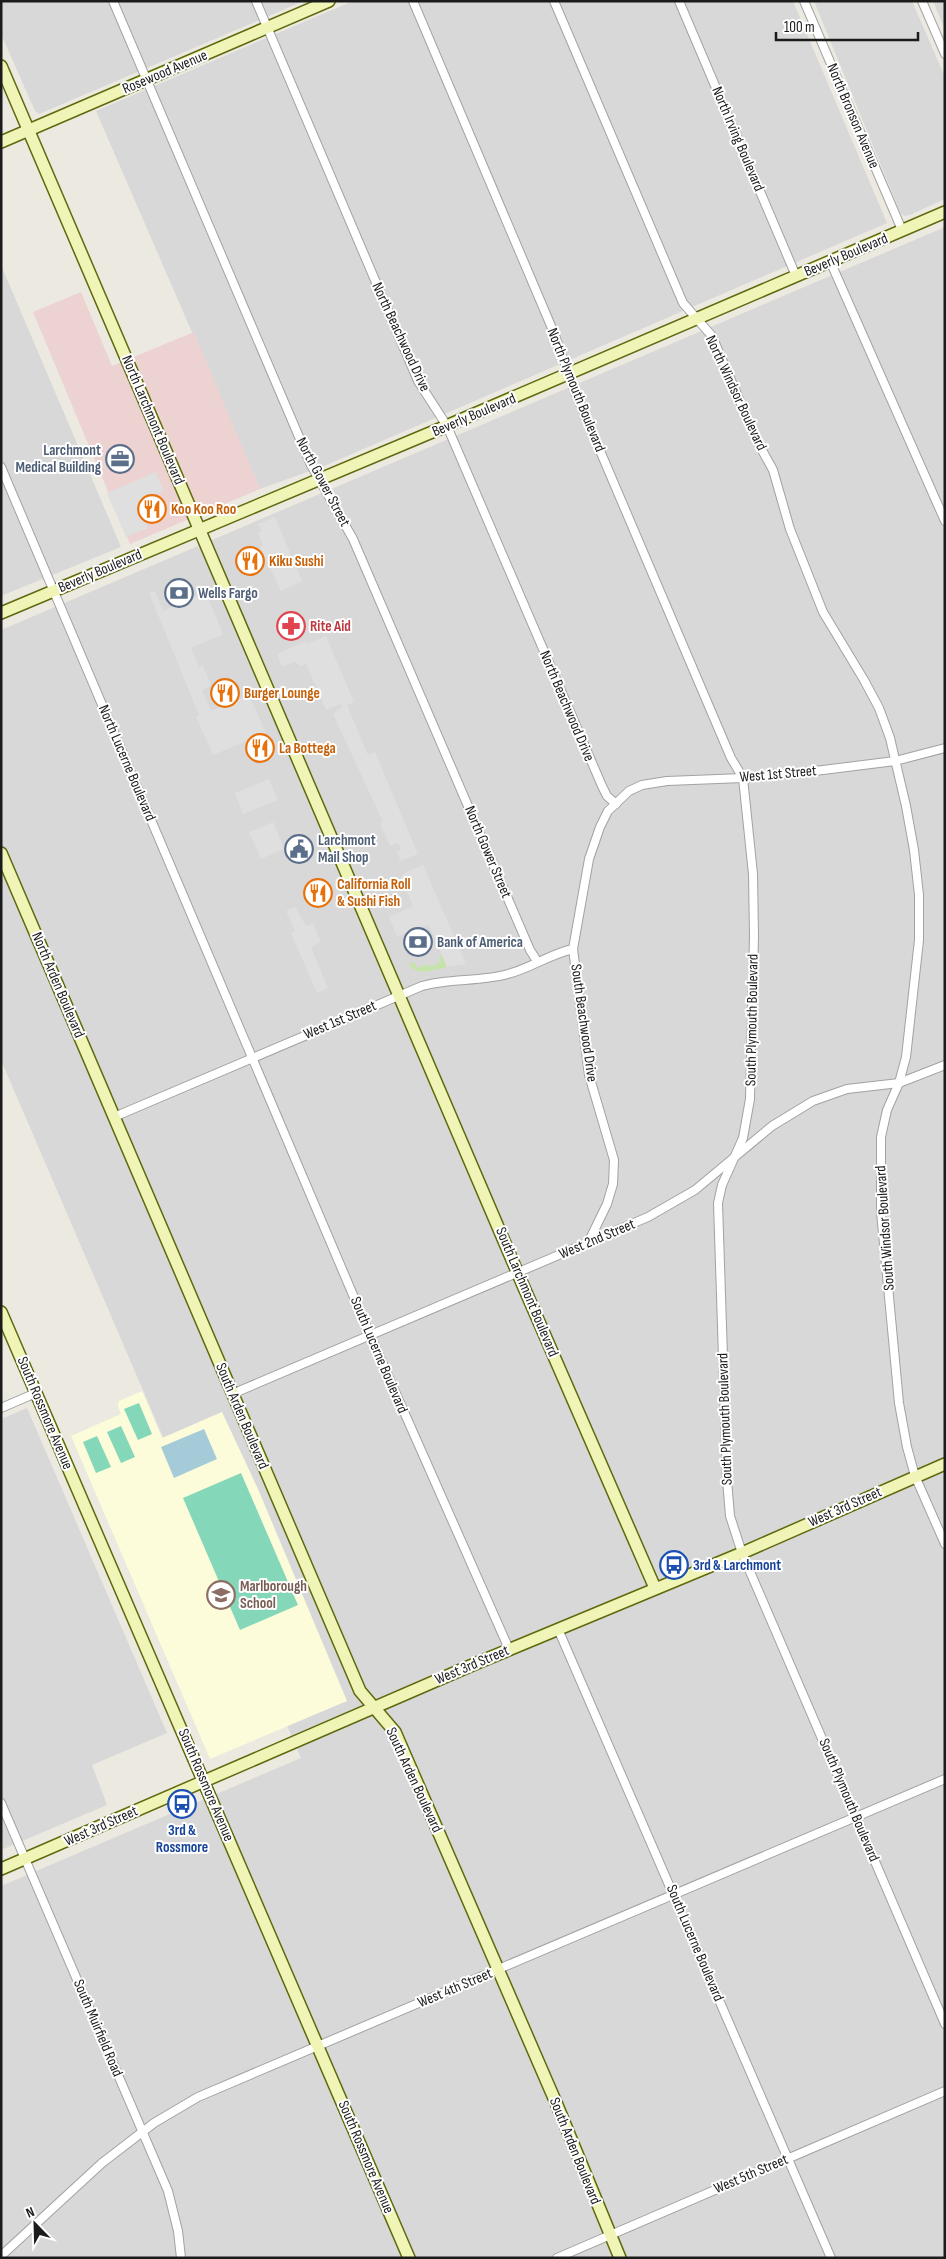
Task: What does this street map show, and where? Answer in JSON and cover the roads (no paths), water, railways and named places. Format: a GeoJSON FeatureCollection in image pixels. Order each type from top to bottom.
{"type":"FeatureCollection","features":[{"type":"Feature","properties":{"kind":"street","name":"North Gower Street"},"geometry":{"type":"LineString","coordinates":[[113,1],[319,480],[353,539],[530,950],[537,961]]}},
{"type":"Feature","properties":{"kind":"street","name":"North Beachwood Drive"},"geometry":{"type":"LineString","coordinates":[[256,1],[418,381],[447,426],[602,786],[607,796],[616,804]]}},
{"type":"Feature","properties":{"kind":"street","name":"Rosewood Avenue"},"geometry":{"type":"LineString","coordinates":[[1,142],[329,1]]}},
{"type":"Feature","properties":{"kind":"street","name":"North Plymouth Boulevard"},"geometry":{"type":"LineString","coordinates":[[413,1],[554,333],[568,374],[727,749],[743,778]]}},
{"type":"Feature","properties":{"kind":"street","name":"North Windsor Boulevard"},"geometry":{"type":"LineString","coordinates":[[554,1],[683,303],[712,336],[757,441],[773,470],[790,529],[811,585],[823,612],[879,708],[890,738],[895,762]]}},
{"type":"Feature","properties":{"kind":"street","name":"North Irving Boulevard"},"geometry":{"type":"LineString","coordinates":[[679,1],[796,276]]}},
{"type":"Feature","properties":{"kind":"street","name":"North Bronson Avenue"},"geometry":{"type":"LineString","coordinates":[[804,1],[902,230]]}},
{"type":"Feature","properties":{"kind":"street"},"geometry":{"type":"LineString","coordinates":[[922,1],[945,54]]}},
{"type":"Feature","properties":{"kind":"street","name":"North Larchmont Boulevard"},"geometry":{"type":"LineString","coordinates":[[1,66],[399,995]]}},
{"type":"Feature","properties":{"kind":"street","name":"Beverly Boulevard"},"geometry":{"type":"LineString","coordinates":[[1,612],[447,426],[945,212]]}},
{"type":"Feature","properties":{"kind":"street"},"geometry":{"type":"LineString","coordinates":[[830,262],[945,521]]}},
{"type":"Feature","properties":{"kind":"street","name":"North Lucerne Boulevard"},"geometry":{"type":"LineString","coordinates":[[1,467],[254,1058]]}},
{"type":"Feature","properties":{"kind":"street","name":"West 1st Street"},"geometry":{"type":"LineString","coordinates":[[616,804],[629,791],[642,785],[668,781],[743,778],[895,762],[945,748]]}},
{"type":"Feature","properties":{"kind":"street","name":"South Windsor Boulevard"},"geometry":{"type":"LineString","coordinates":[[895,762],[914,850],[919,895],[920,940],[906,1056],[899,1083],[887,1110],[881,1137],[881,1212],[899,1403],[907,1447],[915,1476],[945,1544]]}},
{"type":"Feature","properties":{"kind":"street","name":"South Plymouth Boulevard"},"geometry":{"type":"LineString","coordinates":[[743,778],[753,874],[754,936],[750,1099],[743,1138],[722,1184],[718,1203],[727,1480],[730,1516],[742,1553],[945,2024]]}},
{"type":"Feature","properties":{"kind":"street","name":"South Beachwood Drive"},"geometry":{"type":"LineString","coordinates":[[588,1243],[607,1204],[613,1184],[614,1160],[589,1075],[573,949],[589,859],[600,827],[608,811],[616,804]]}},
{"type":"Feature","properties":{"kind":"street","name":"North Arden Boulevard"},"geometry":{"type":"LineString","coordinates":[[1,854],[114,1117]]}},
{"type":"Feature","properties":{"kind":"street","name":"West 1st Street"},"geometry":{"type":"LineString","coordinates":[[114,1117],[399,995],[434,982],[508,974],[537,961],[573,949]]}},
{"type":"Feature","properties":{"kind":"street","name":"South Larchmont Boulevard"},"geometry":{"type":"LineString","coordinates":[[399,995],[655,1588]]}},
{"type":"Feature","properties":{"kind":"street","name":"South Lucerne Boulevard"},"geometry":{"type":"LineString","coordinates":[[254,1058],[370,1335],[509,1649]]}},
{"type":"Feature","properties":{"kind":"street","name":"West 2nd Street"},"geometry":{"type":"LineString","coordinates":[[232,1394],[648,1217],[695,1190],[772,1126],[813,1101],[847,1089],[899,1083],[945,1065]]}},
{"type":"Feature","properties":{"kind":"street","name":"South Arden Boulevard"},"geometry":{"type":"LineString","coordinates":[[114,1117],[360,1691],[395,1732],[557,2105],[620,2258]]}},
{"type":"Feature","properties":{"kind":"street","name":"South Rossmore Avenue"},"geometry":{"type":"LineString","coordinates":[[1,1312],[409,2258]]}},
{"type":"Feature","properties":{"kind":"street"},"geometry":{"type":"LineString","coordinates":[[1,1408],[36,1393]]}},
{"type":"Feature","properties":{"kind":"street","name":"West 3rd Street"},"geometry":{"type":"LineString","coordinates":[[1,1869],[509,1649],[742,1553],[945,1464]]}},
{"type":"Feature","properties":{"kind":"street","name":"South Lucerne Boulevard"},"geometry":{"type":"LineString","coordinates":[[558,1629],[831,2258]]}},
{"type":"Feature","properties":{"kind":"street","name":"West 4th Street"},"geometry":{"type":"LineString","coordinates":[[1,2256],[102,2163],[143,2132],[212,2091],[945,1779]]}},
{"type":"Feature","properties":{"kind":"street","name":"South Muirfield Road"},"geometry":{"type":"LineString","coordinates":[[1,1803],[168,2191],[178,2231],[181,2258]]}},
{"type":"Feature","properties":{"kind":"street","name":"West 5th Street"},"geometry":{"type":"LineString","coordinates":[[557,2258],[945,2091]]}},
{"type":"Feature","properties":{"kind":"water"},"geometry":{"type":"Polygon","coordinates":[[[204,1429],[217,1459],[174,1478],[161,1447],[204,1429]]]}},
{"type":"Feature","properties":{"kind":"place","name":"Larchmont Medical Building"},"geometry":{"type":"Point","coordinates":[120,459]}},
{"type":"Feature","properties":{"kind":"place","name":"Koo Koo Roo"},"geometry":{"type":"Point","coordinates":[152,509]}},
{"type":"Feature","properties":{"kind":"place","name":"Kiku Sushi"},"geometry":{"type":"Point","coordinates":[250,561]}},
{"type":"Feature","properties":{"kind":"place","name":"Wells Fargo"},"geometry":{"type":"Point","coordinates":[179,593]}},
{"type":"Feature","properties":{"kind":"place","name":"Rite Aid"},"geometry":{"type":"Point","coordinates":[291,626]}},
{"type":"Feature","properties":{"kind":"place","name":"Burger Lounge"},"geometry":{"type":"Point","coordinates":[225,693]}},
{"type":"Feature","properties":{"kind":"place","name":"La Bottega"},"geometry":{"type":"Point","coordinates":[260,748]}},
{"type":"Feature","properties":{"kind":"place","name":"Larchmont Mail Shop"},"geometry":{"type":"Point","coordinates":[299,849]}},
{"type":"Feature","properties":{"kind":"place","name":"California Roll & Sushi Fish"},"geometry":{"type":"Point","coordinates":[318,893]}},
{"type":"Feature","properties":{"kind":"place","name":"Bank of America"},"geometry":{"type":"Point","coordinates":[418,942]}},
{"type":"Feature","properties":{"kind":"place","name":"3rd & Larchmont"},"geometry":{"type":"Point","coordinates":[674,1565]}},
{"type":"Feature","properties":{"kind":"place","name":"Marlborough School"},"geometry":{"type":"Point","coordinates":[221,1595]}},
{"type":"Feature","properties":{"kind":"place","name":"3rd & Rossmore"},"geometry":{"type":"Point","coordinates":[182,1804]}}]}
